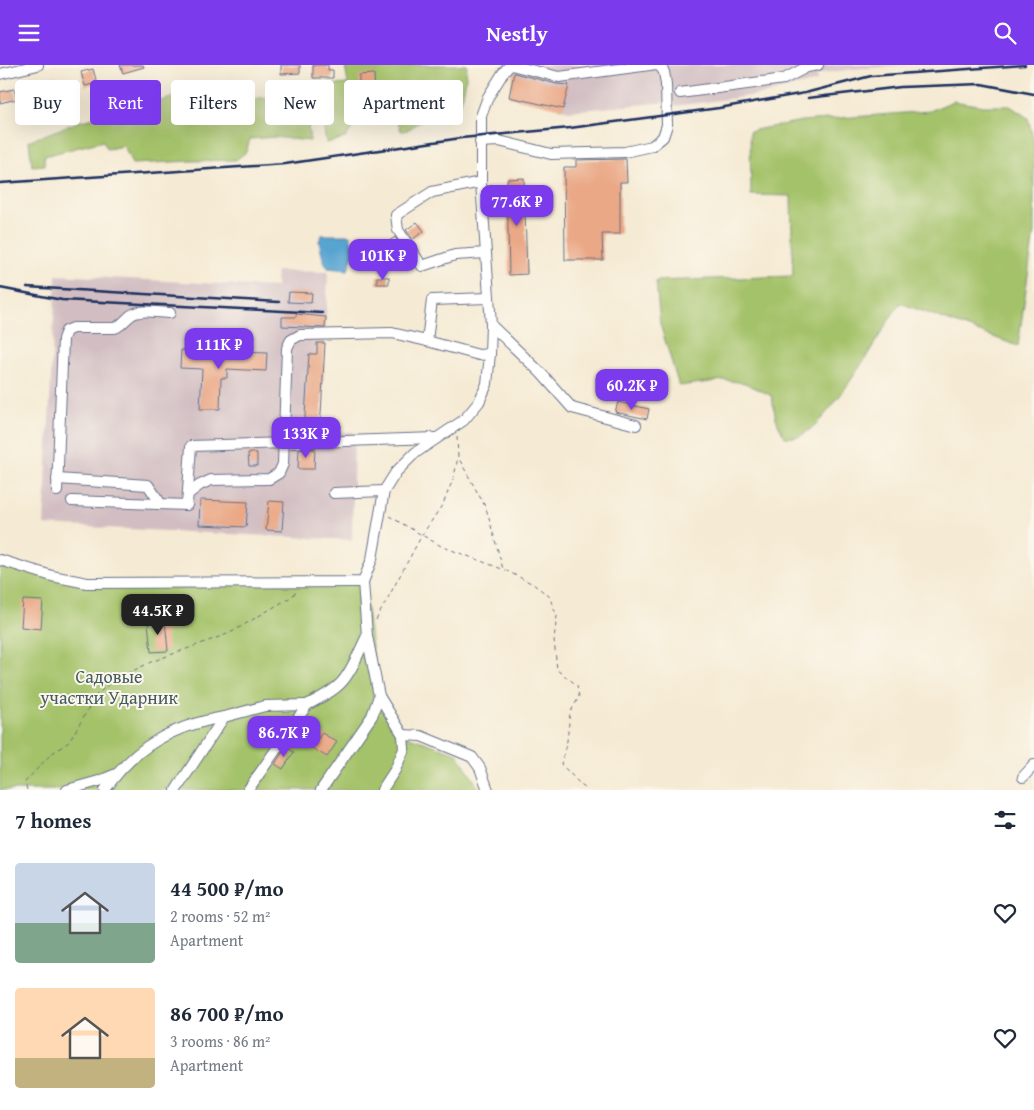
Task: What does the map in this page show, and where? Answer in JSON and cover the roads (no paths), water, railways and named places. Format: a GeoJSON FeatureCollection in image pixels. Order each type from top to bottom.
{"type":"FeatureCollection","features":[{"type":"Feature","properties":{"kind":"street"},"geometry":{"type":"LineString","coordinates":[[0,74],[38,65]]}},
{"type":"Feature","properties":{"kind":"street"},"geometry":{"type":"LineString","coordinates":[[382,790],[395,770],[404,749],[403,735],[379,697],[367,635],[363,582],[372,559],[384,491],[396,472],[415,453],[464,421],[478,402],[487,384],[491,325],[480,142],[481,116],[488,97],[510,65],[559,77],[650,65]]}},
{"type":"Feature","properties":{"kind":"street"},"geometry":{"type":"LineString","coordinates":[[480,142],[500,141],[551,154],[625,152],[652,146],[663,137],[667,125],[664,72],[660,66],[655,65]]}},
{"type":"Feature","properties":{"kind":"street"},"geometry":{"type":"LineString","coordinates":[[680,93],[784,79],[807,66],[818,65]]}},
{"type":"Feature","properties":{"kind":"street"},"geometry":{"type":"LineString","coordinates":[[481,182],[432,191],[396,215],[398,231],[422,265],[455,255],[486,253]]}},
{"type":"Feature","properties":{"kind":"street"},"geometry":{"type":"LineString","coordinates":[[427,341],[432,300],[488,298]]}},
{"type":"Feature","properties":{"kind":"street"},"geometry":{"type":"LineString","coordinates":[[57,491],[63,339],[66,331],[73,328],[115,328],[131,315],[138,312],[170,313]]}},
{"type":"Feature","properties":{"kind":"street"},"geometry":{"type":"LineString","coordinates":[[491,325],[541,373],[572,408],[636,425]]}},
{"type":"Feature","properties":{"kind":"street"},"geometry":{"type":"LineString","coordinates":[[188,494],[211,480],[269,479],[279,473],[283,464],[287,348],[292,340],[300,335],[392,333],[479,355],[490,354]]}},
{"type":"Feature","properties":{"kind":"street"},"geometry":{"type":"LineString","coordinates":[[72,501],[188,505],[191,445],[436,438]]}},
{"type":"Feature","properties":{"kind":"street"},"geometry":{"type":"LineString","coordinates":[[57,479],[148,485],[161,504]]}},
{"type":"Feature","properties":{"kind":"street"},"geometry":{"type":"LineString","coordinates":[[334,493],[384,491]]}},
{"type":"Feature","properties":{"kind":"street"},"geometry":{"type":"LineString","coordinates":[[0,560],[52,576],[87,583],[363,582]]}},
{"type":"Feature","properties":{"kind":"street"},"geometry":{"type":"LineString","coordinates":[[105,790],[116,773],[148,745],[199,722],[265,706],[307,705],[322,697],[341,683],[352,666],[367,635]]}},
{"type":"Feature","properties":{"kind":"street"},"geometry":{"type":"LineString","coordinates":[[321,790],[372,716],[379,697]]}},
{"type":"Feature","properties":{"kind":"street"},"geometry":{"type":"LineString","coordinates":[[248,790],[307,705]]}},
{"type":"Feature","properties":{"kind":"street"},"geometry":{"type":"LineString","coordinates":[[176,790],[224,717]]}},
{"type":"Feature","properties":{"kind":"street"},"geometry":{"type":"LineString","coordinates":[[403,735],[421,736],[472,757],[480,768],[488,790]]}},
{"type":"Feature","properties":{"kind":"street"},"geometry":{"type":"LineString","coordinates":[[1023,777],[1034,765]]}},
{"type":"Feature","properties":{"kind":"street"},"geometry":{"type":"LineString","coordinates":[[68,790],[99,781],[116,773]]}},
{"type":"Feature","properties":{"kind":"water"},"geometry":{"type":"Polygon","coordinates":[[[322,235],[350,235],[354,252],[348,270],[328,268],[323,259],[319,241],[322,235]]]}},
{"type":"Feature","properties":{"kind":"railway"},"geometry":{"type":"LineString","coordinates":[[0,183],[285,164],[461,138],[570,128],[719,108],[805,93],[871,76],[1025,65]]}},
{"type":"Feature","properties":{"kind":"railway"},"geometry":{"type":"LineString","coordinates":[[808,98],[901,87],[981,84],[1034,94]]}},
{"type":"Feature","properties":{"kind":"railway"},"geometry":{"type":"LineString","coordinates":[[27,287],[279,302]]}},
{"type":"Feature","properties":{"kind":"railway"},"geometry":{"type":"LineString","coordinates":[[0,288],[62,300],[322,313]]}},
{"type":"Feature","properties":{"kind":"park label","name":"Садовые участки Ударник"},"geometry":{"type":"Point","coordinates":[109,686]}}]}
